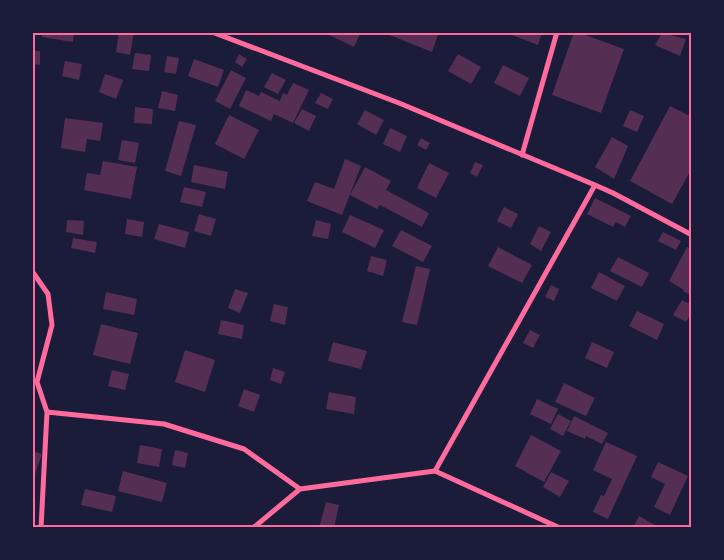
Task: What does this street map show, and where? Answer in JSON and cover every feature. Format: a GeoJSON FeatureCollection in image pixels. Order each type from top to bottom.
{"type":"FeatureCollection","features":[{"type":"Feature","properties":{"kind":"street"},"geometry":{"type":"LineString","coordinates":[[212,32],[399,103],[613,192],[692,234]]}},
{"type":"Feature","properties":{"kind":"street"},"geometry":{"type":"LineString","coordinates":[[522,155],[557,32]]}},
{"type":"Feature","properties":{"kind":"street"},"geometry":{"type":"LineString","coordinates":[[435,471],[595,185]]}},
{"type":"Feature","properties":{"kind":"street"},"geometry":{"type":"LineString","coordinates":[[32,271],[48,294],[52,324],[37,382],[47,412],[41,528]]}},
{"type":"Feature","properties":{"kind":"street"},"geometry":{"type":"LineString","coordinates":[[47,412],[164,424],[244,449],[300,489]]}},
{"type":"Feature","properties":{"kind":"street"},"geometry":{"type":"LineString","coordinates":[[253,528],[300,489],[435,471],[560,528]]}},
{"type":"Feature","properties":{"kind":"building"},"geometry":{"type":"Polygon","coordinates":[[[43,32],[74,32],[73,42],[42,37],[43,32]]]}},
{"type":"Feature","properties":{"kind":"building"},"geometry":{"type":"Polygon","coordinates":[[[119,32],[134,32],[130,55],[116,52],[119,32]]]}},
{"type":"Feature","properties":{"kind":"building"},"geometry":{"type":"Polygon","coordinates":[[[323,32],[361,32],[354,47],[323,32]]]}},
{"type":"Feature","properties":{"kind":"building"},"geometry":{"type":"Polygon","coordinates":[[[382,32],[439,32],[432,52],[382,32]]]}},
{"type":"Feature","properties":{"kind":"building"},"geometry":{"type":"Polygon","coordinates":[[[504,32],[542,32],[538,45],[504,32]]]}},
{"type":"Feature","properties":{"kind":"building"},"geometry":{"type":"Polygon","coordinates":[[[574,32],[624,49],[601,113],[552,95],[574,32]]]}},
{"type":"Feature","properties":{"kind":"building"},"geometry":{"type":"Polygon","coordinates":[[[662,33],[686,39],[680,56],[655,45],[662,33]]]}},
{"type":"Feature","properties":{"kind":"building"},"geometry":{"type":"Polygon","coordinates":[[[32,51],[40,51],[40,65],[32,64],[32,51]]]}},
{"type":"Feature","properties":{"kind":"building"},"geometry":{"type":"Polygon","coordinates":[[[135,53],[151,55],[149,71],[132,69],[135,53]]]}},
{"type":"Feature","properties":{"kind":"building"},"geometry":{"type":"Polygon","coordinates":[[[239,54],[247,59],[242,67],[235,62],[239,54]]]}},
{"type":"Feature","properties":{"kind":"building"},"geometry":{"type":"Polygon","coordinates":[[[458,54],[481,67],[471,84],[448,71],[458,54]]]}},
{"type":"Feature","properties":{"kind":"building"},"geometry":{"type":"Polygon","coordinates":[[[167,56],[179,58],[176,74],[164,72],[167,56]]]}},
{"type":"Feature","properties":{"kind":"building"},"geometry":{"type":"Polygon","coordinates":[[[194,59],[224,70],[218,87],[188,76],[194,59]]]}},
{"type":"Feature","properties":{"kind":"building"},"geometry":{"type":"Polygon","coordinates":[[[65,61],[82,64],[79,80],[62,76],[65,61]]]}},
{"type":"Feature","properties":{"kind":"building"},"geometry":{"type":"Polygon","coordinates":[[[503,65],[529,78],[520,96],[494,83],[503,65]]]}},
{"type":"Feature","properties":{"kind":"building"},"geometry":{"type":"Polygon","coordinates":[[[231,70],[246,78],[230,109],[215,101],[231,70]]]}},
{"type":"Feature","properties":{"kind":"building"},"geometry":{"type":"Polygon","coordinates":[[[272,73],[286,80],[278,94],[264,87],[272,73]]]}},
{"type":"Feature","properties":{"kind":"building"},"geometry":{"type":"Polygon","coordinates":[[[105,74],[123,80],[116,99],[99,92],[105,74]]]}},
{"type":"Feature","properties":{"kind":"building"},"geometry":{"type":"Polygon","coordinates":[[[293,83],[309,90],[293,123],[274,114],[271,121],[239,106],[246,90],[259,96],[261,92],[280,101],[283,93],[287,95],[293,83]]]}},
{"type":"Feature","properties":{"kind":"building"},"geometry":{"type":"Polygon","coordinates":[[[162,91],[178,95],[175,111],[158,108],[162,91]]]}},
{"type":"Feature","properties":{"kind":"building"},"geometry":{"type":"Polygon","coordinates":[[[321,93],[333,99],[328,109],[315,103],[321,93]]]}},
{"type":"Feature","properties":{"kind":"building"},"geometry":{"type":"Polygon","coordinates":[[[670,106],[692,117],[692,168],[672,204],[630,181],[670,106]]]}},
{"type":"Feature","properties":{"kind":"building"},"geometry":{"type":"Polygon","coordinates":[[[135,107],[153,109],[152,124],[134,123],[135,107]]]}},
{"type":"Feature","properties":{"kind":"building"},"geometry":{"type":"Polygon","coordinates":[[[302,109],[316,116],[309,131],[294,123],[302,109]]]}},
{"type":"Feature","properties":{"kind":"building"},"geometry":{"type":"Polygon","coordinates":[[[365,110],[384,120],[376,135],[357,124],[365,110]]]}},
{"type":"Feature","properties":{"kind":"building"},"geometry":{"type":"Polygon","coordinates":[[[630,110],[644,116],[637,132],[623,126],[630,110]]]}},
{"type":"Feature","properties":{"kind":"building"},"geometry":{"type":"Polygon","coordinates":[[[229,115],[259,130],[244,159],[215,144],[229,115]]]}},
{"type":"Feature","properties":{"kind":"building"},"geometry":{"type":"Polygon","coordinates":[[[65,118],[103,123],[100,141],[87,139],[85,152],[61,148],[65,118]]]}},
{"type":"Feature","properties":{"kind":"building"},"geometry":{"type":"Polygon","coordinates":[[[179,121],[196,125],[181,176],[165,171],[179,121]]]}},
{"type":"Feature","properties":{"kind":"building"},"geometry":{"type":"Polygon","coordinates":[[[390,128],[407,136],[400,152],[383,144],[390,128]]]}},
{"type":"Feature","properties":{"kind":"building"},"geometry":{"type":"Polygon","coordinates":[[[612,137],[628,146],[614,179],[595,167],[612,137]]]}},
{"type":"Feature","properties":{"kind":"building"},"geometry":{"type":"Polygon","coordinates":[[[421,138],[430,143],[426,150],[417,145],[421,138]]]}},
{"type":"Feature","properties":{"kind":"building"},"geometry":{"type":"Polygon","coordinates":[[[122,140],[139,143],[135,163],[118,160],[122,140]]]}},
{"type":"Feature","properties":{"kind":"building"},"geometry":{"type":"Polygon","coordinates":[[[345,159],[361,166],[342,215],[307,201],[315,182],[334,189],[345,159]]]}},
{"type":"Feature","properties":{"kind":"building"},"geometry":{"type":"Polygon","coordinates":[[[103,161],[137,167],[131,199],[84,190],[87,173],[100,175],[103,161]]]}},
{"type":"Feature","properties":{"kind":"building"},"geometry":{"type":"Polygon","coordinates":[[[475,162],[483,165],[477,177],[470,173],[475,162]]]}},
{"type":"Feature","properties":{"kind":"building"},"geometry":{"type":"Polygon","coordinates":[[[429,163],[449,173],[436,198],[417,188],[429,163]]]}},
{"type":"Feature","properties":{"kind":"building"},"geometry":{"type":"Polygon","coordinates":[[[194,165],[228,172],[225,189],[191,182],[194,165]]]}},
{"type":"Feature","properties":{"kind":"building"},"geometry":{"type":"Polygon","coordinates":[[[365,167],[391,181],[386,190],[429,213],[422,227],[380,205],[377,209],[350,195],[365,167]]]}},
{"type":"Feature","properties":{"kind":"building"},"geometry":{"type":"Polygon","coordinates":[[[184,187],[206,192],[202,207],[180,202],[184,187]]]}},
{"type":"Feature","properties":{"kind":"building"},"geometry":{"type":"Polygon","coordinates":[[[595,198],[631,216],[625,227],[616,222],[613,227],[587,214],[595,198]]]}},
{"type":"Feature","properties":{"kind":"building"},"geometry":{"type":"Polygon","coordinates":[[[504,207],[518,214],[511,228],[497,221],[504,207]]]}},
{"type":"Feature","properties":{"kind":"building"},"geometry":{"type":"Polygon","coordinates":[[[199,214],[216,219],[211,236],[194,231],[199,214]]]}},
{"type":"Feature","properties":{"kind":"building"},"geometry":{"type":"Polygon","coordinates":[[[350,215],[384,230],[375,248],[342,232],[350,215]]]}},
{"type":"Feature","properties":{"kind":"building"},"geometry":{"type":"Polygon","coordinates":[[[127,219],[144,222],[142,237],[125,234],[127,219]]]}},
{"type":"Feature","properties":{"kind":"building"},"geometry":{"type":"Polygon","coordinates":[[[67,220],[84,221],[83,235],[66,232],[67,220]]]}},
{"type":"Feature","properties":{"kind":"building"},"geometry":{"type":"Polygon","coordinates":[[[316,220],[331,224],[328,239],[312,236],[316,220]]]}},
{"type":"Feature","properties":{"kind":"building"},"geometry":{"type":"Polygon","coordinates":[[[159,224],[189,232],[185,248],[154,239],[159,224]]]}},
{"type":"Feature","properties":{"kind":"building"},"geometry":{"type":"Polygon","coordinates":[[[539,226],[551,232],[541,251],[530,244],[539,226]]]}},
{"type":"Feature","properties":{"kind":"building"},"geometry":{"type":"Polygon","coordinates":[[[401,230],[432,246],[423,262],[392,246],[401,230]]]}},
{"type":"Feature","properties":{"kind":"building"},"geometry":{"type":"Polygon","coordinates":[[[663,232],[681,241],[676,250],[658,241],[663,232]]]}},
{"type":"Feature","properties":{"kind":"building"},"geometry":{"type":"Polygon","coordinates":[[[73,238],[97,242],[95,253],[71,248],[73,238]]]}},
{"type":"Feature","properties":{"kind":"building"},"geometry":{"type":"Polygon","coordinates":[[[498,247],[532,265],[522,283],[488,266],[498,247]]]}},
{"type":"Feature","properties":{"kind":"building"},"geometry":{"type":"Polygon","coordinates":[[[687,247],[692,249],[692,296],[669,281],[687,247]]]}},
{"type":"Feature","properties":{"kind":"building"},"geometry":{"type":"Polygon","coordinates":[[[371,256],[387,260],[383,276],[367,271],[371,256]]]}},
{"type":"Feature","properties":{"kind":"building"},"geometry":{"type":"Polygon","coordinates":[[[618,257],[649,273],[642,287],[610,271],[618,257]]]}},
{"type":"Feature","properties":{"kind":"building"},"geometry":{"type":"Polygon","coordinates":[[[416,266],[430,269],[417,325],[402,322],[416,266]]]}},
{"type":"Feature","properties":{"kind":"building"},"geometry":{"type":"Polygon","coordinates":[[[599,272],[625,286],[617,301],[591,288],[599,272]]]}},
{"type":"Feature","properties":{"kind":"building"},"geometry":{"type":"Polygon","coordinates":[[[551,285],[559,289],[554,301],[545,297],[551,285]]]}},
{"type":"Feature","properties":{"kind":"building"},"geometry":{"type":"Polygon","coordinates":[[[235,289],[248,293],[240,313],[228,308],[235,289]]]}},
{"type":"Feature","properties":{"kind":"building"},"geometry":{"type":"Polygon","coordinates":[[[106,292],[137,299],[134,315],[103,309],[106,292]]]}},
{"type":"Feature","properties":{"kind":"building"},"geometry":{"type":"Polygon","coordinates":[[[682,300],[692,305],[692,311],[686,322],[673,315],[682,300]]]}},
{"type":"Feature","properties":{"kind":"building"},"geometry":{"type":"Polygon","coordinates":[[[274,304],[288,307],[285,325],[270,321],[274,304]]]}},
{"type":"Feature","properties":{"kind":"building"},"geometry":{"type":"Polygon","coordinates":[[[637,311],[664,324],[657,340],[629,326],[637,311]]]}},
{"type":"Feature","properties":{"kind":"building"},"geometry":{"type":"Polygon","coordinates":[[[221,320],[244,325],[242,339],[218,334],[221,320]]]}},
{"type":"Feature","properties":{"kind":"building"},"geometry":{"type":"Polygon","coordinates":[[[101,324],[138,333],[130,364],[93,355],[101,324]]]}},
{"type":"Feature","properties":{"kind":"building"},"geometry":{"type":"Polygon","coordinates":[[[530,330],[540,335],[533,348],[523,343],[530,330]]]}},
{"type":"Feature","properties":{"kind":"building"},"geometry":{"type":"Polygon","coordinates":[[[333,342],[367,351],[361,369],[328,361],[333,342]]]}},
{"type":"Feature","properties":{"kind":"building"},"geometry":{"type":"Polygon","coordinates":[[[592,342],[614,352],[607,368],[585,358],[592,342]]]}},
{"type":"Feature","properties":{"kind":"building"},"geometry":{"type":"Polygon","coordinates":[[[185,350],[215,360],[205,392],[175,382],[185,350]]]}},
{"type":"Feature","properties":{"kind":"building"},"geometry":{"type":"Polygon","coordinates":[[[273,368],[285,372],[281,384],[270,380],[273,368]]]}},
{"type":"Feature","properties":{"kind":"building"},"geometry":{"type":"Polygon","coordinates":[[[112,370],[129,374],[125,390],[108,386],[112,370]]]}},
{"type":"Feature","properties":{"kind":"building"},"geometry":{"type":"Polygon","coordinates":[[[564,383],[595,398],[586,416],[555,402],[564,383]]]}},
{"type":"Feature","properties":{"kind":"building"},"geometry":{"type":"Polygon","coordinates":[[[244,389],[260,395],[254,412],[238,406],[244,389]]]}},
{"type":"Feature","properties":{"kind":"building"},"geometry":{"type":"Polygon","coordinates":[[[329,392],[356,397],[354,414],[326,409],[329,392]]]}},
{"type":"Feature","properties":{"kind":"building"},"geometry":{"type":"Polygon","coordinates":[[[537,399],[558,409],[551,424],[530,414],[537,399]]]}},
{"type":"Feature","properties":{"kind":"building"},"geometry":{"type":"Polygon","coordinates":[[[558,414],[571,421],[563,436],[550,429],[558,414]]]}},
{"type":"Feature","properties":{"kind":"building"},"geometry":{"type":"Polygon","coordinates":[[[574,416],[608,433],[602,444],[586,436],[585,439],[567,431],[574,416]]]}},
{"type":"Feature","properties":{"kind":"building"},"geometry":{"type":"Polygon","coordinates":[[[531,435],[561,451],[544,482],[515,466],[531,435]]]}},
{"type":"Feature","properties":{"kind":"building"},"geometry":{"type":"Polygon","coordinates":[[[606,442],[637,456],[608,519],[593,512],[601,495],[604,496],[612,479],[593,470],[606,442]]]}},
{"type":"Feature","properties":{"kind":"building"},"geometry":{"type":"Polygon","coordinates":[[[140,445],[162,449],[159,467],[137,463],[140,445]]]}},
{"type":"Feature","properties":{"kind":"building"},"geometry":{"type":"Polygon","coordinates":[[[175,450],[188,453],[185,468],[172,465],[175,450]]]}},
{"type":"Feature","properties":{"kind":"building"},"geometry":{"type":"Polygon","coordinates":[[[32,451],[42,454],[35,474],[32,473],[32,451]]]}},
{"type":"Feature","properties":{"kind":"building"},"geometry":{"type":"Polygon","coordinates":[[[658,462],[688,476],[670,515],[654,507],[665,484],[651,477],[658,462]]]}},
{"type":"Feature","properties":{"kind":"building"},"geometry":{"type":"Polygon","coordinates":[[[123,471],[167,483],[162,502],[118,491],[123,471]]]}},
{"type":"Feature","properties":{"kind":"building"},"geometry":{"type":"Polygon","coordinates":[[[551,472],[569,481],[560,497],[543,487],[551,472]]]}},
{"type":"Feature","properties":{"kind":"building"},"geometry":{"type":"Polygon","coordinates":[[[85,489],[116,496],[112,512],[81,505],[85,489]]]}},
{"type":"Feature","properties":{"kind":"building"},"geometry":{"type":"Polygon","coordinates":[[[326,502],[339,505],[334,528],[319,528],[326,502]]]}},
{"type":"Feature","properties":{"kind":"building"},"geometry":{"type":"Polygon","coordinates":[[[639,516],[660,528],[633,528],[639,516]]]}}]}
